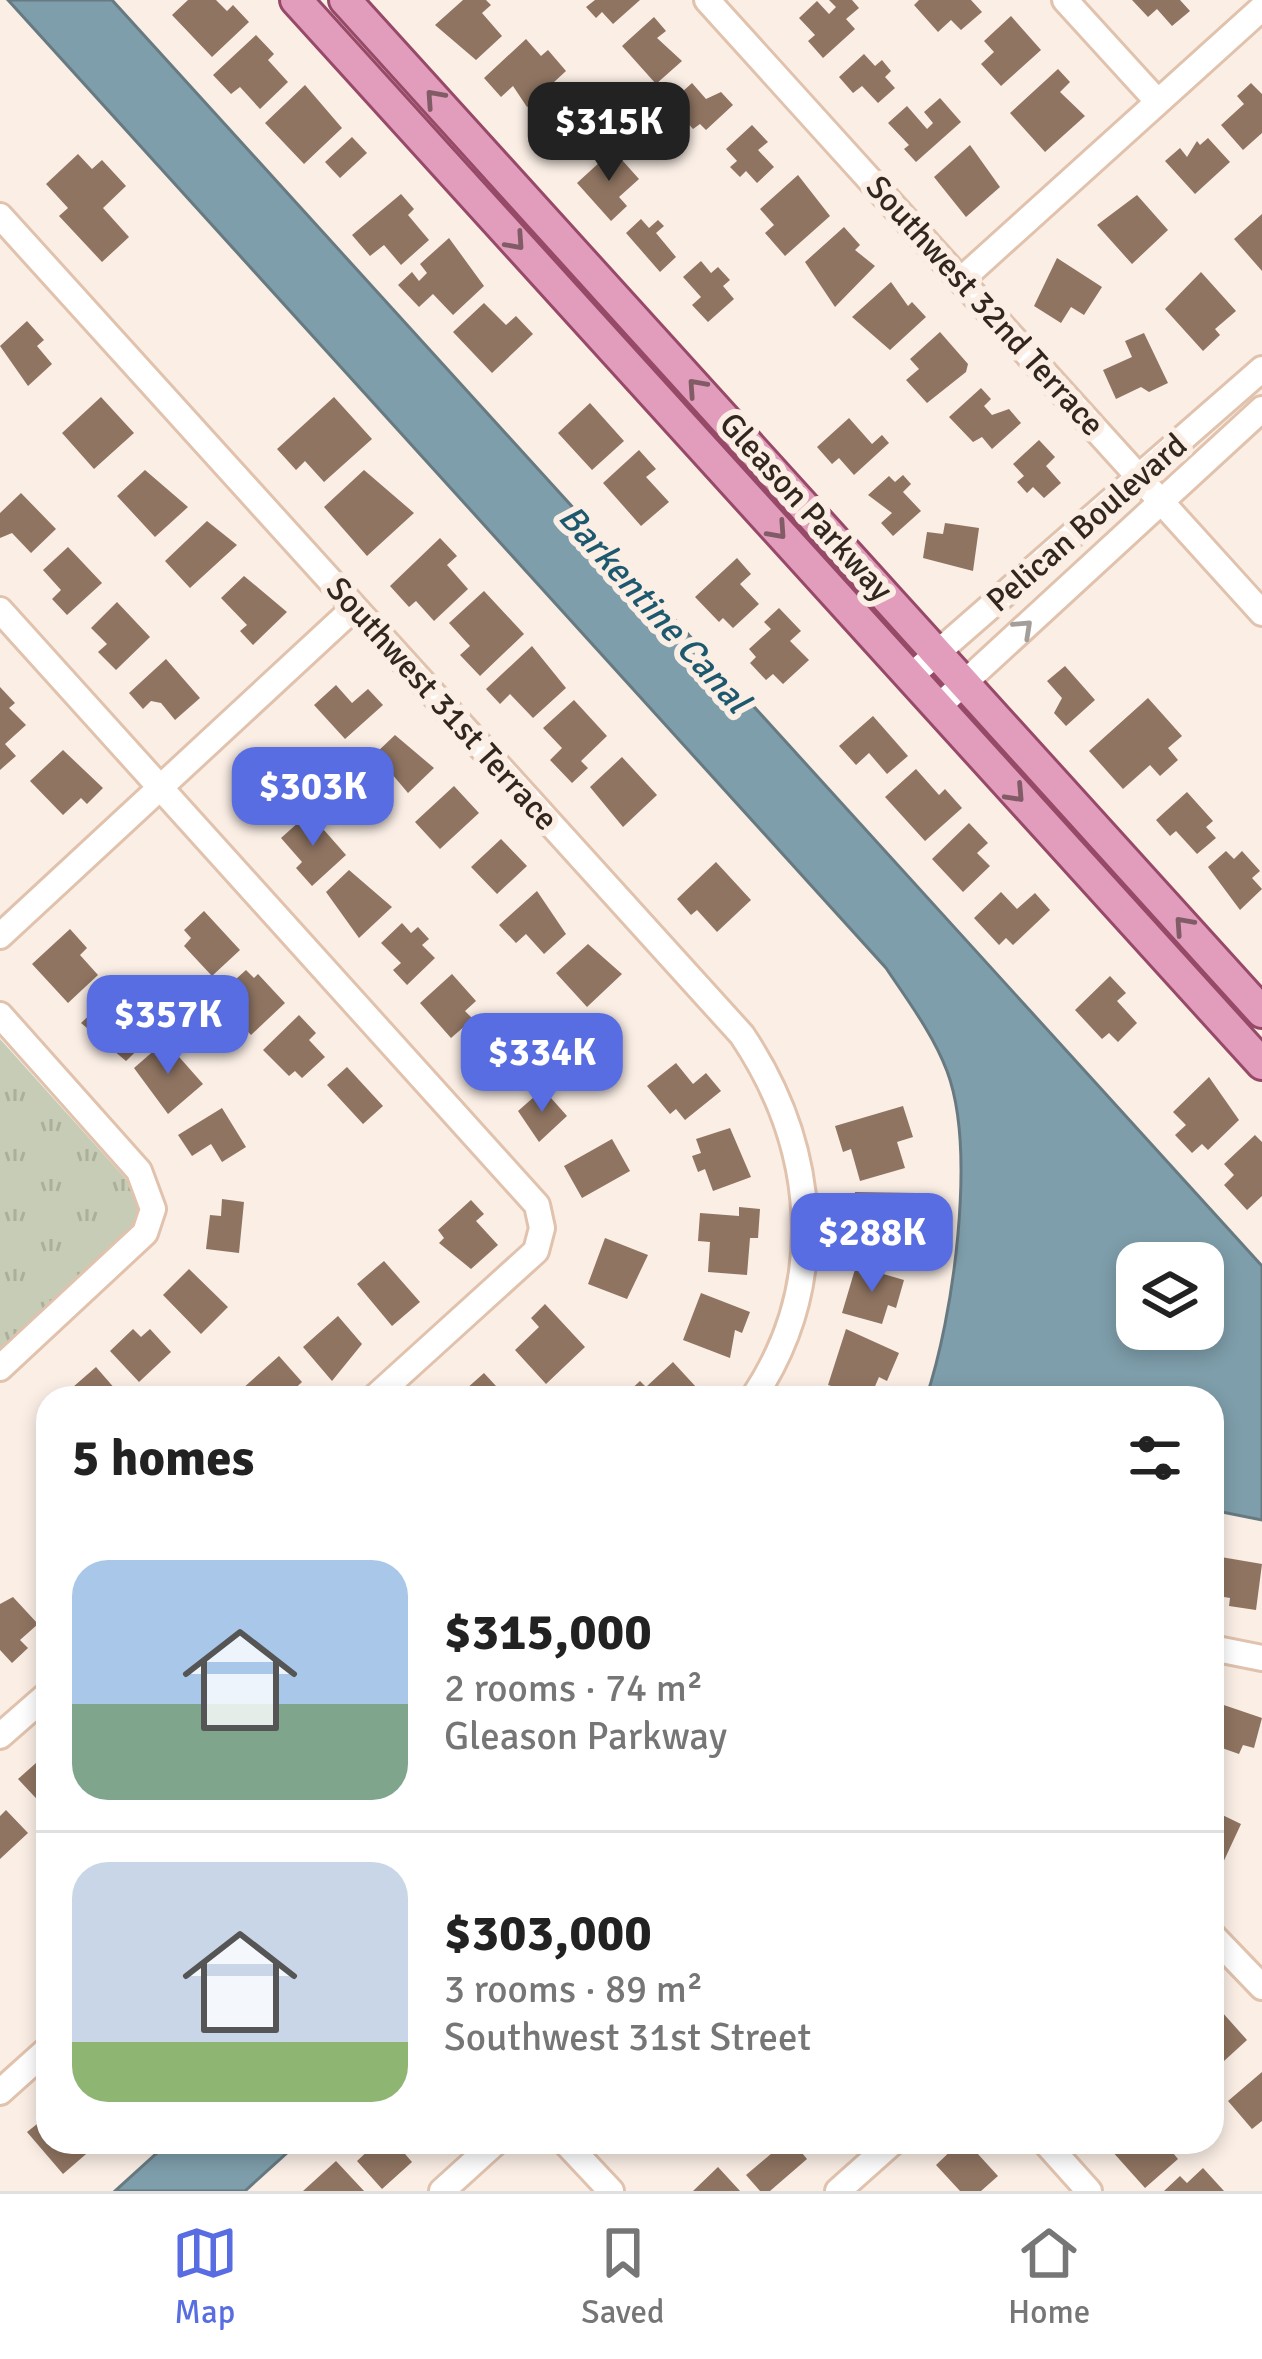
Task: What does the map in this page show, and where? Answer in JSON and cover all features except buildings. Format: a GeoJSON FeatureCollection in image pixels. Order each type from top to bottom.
{"type":"FeatureCollection","features":[{"type":"Feature","properties":{"kind":"main road","name":"Gleason Parkway"},"geometry":{"type":"LineString","coordinates":[[296,0],[1262,1064]]}},
{"type":"Feature","properties":{"kind":"main road","name":"Gleason Parkway"},"geometry":{"type":"LineString","coordinates":[[345,0],[1262,1012]]}},
{"type":"Feature","properties":{"kind":"street","name":"Southwest 32nd Terrace"},"geometry":{"type":"LineString","coordinates":[[707,0],[1262,613]]}},
{"type":"Feature","properties":{"kind":"street"},"geometry":{"type":"LineString","coordinates":[[1065,0],[1158,102]]}},
{"type":"Feature","properties":{"kind":"street"},"geometry":{"type":"LineString","coordinates":[[962,279],[1262,8]]}},
{"type":"Feature","properties":{"kind":"street","name":"Southwest 31st Terrace"},"geometry":{"type":"LineString","coordinates":[[0,216],[742,1035],[784,1108],[804,1187],[807,1232],[797,1306],[784,1344],[760,1386]]}},
{"type":"Feature","properties":{"kind":"street","name":"Pelican Boulevard"},"geometry":{"type":"LineString","coordinates":[[911,675],[1262,369]]}},
{"type":"Feature","properties":{"kind":"street","name":"Pelican Boulevard"},"geometry":{"type":"LineString","coordinates":[[938,706],[1262,410]]}},
{"type":"Feature","properties":{"kind":"street"},"geometry":{"type":"LineString","coordinates":[[0,936],[353,608]]}},
{"type":"Feature","properties":{"kind":"street"},"geometry":{"type":"LineString","coordinates":[[0,610],[537,1205],[542,1228],[536,1251],[387,1386]]}},
{"type":"Feature","properties":{"kind":"street"},"geometry":{"type":"LineString","coordinates":[[0,1015],[139,1171],[153,1209],[145,1233],[0,1368]]}},
{"type":"Feature","properties":{"kind":"street"},"geometry":{"type":"LineString","coordinates":[[1224,1650],[1262,1658]]}},
{"type":"Feature","properties":{"kind":"street"},"geometry":{"type":"LineString","coordinates":[[0,1736],[36,1704]]}},
{"type":"Feature","properties":{"kind":"street"},"geometry":{"type":"LineString","coordinates":[[1224,1948],[1262,1988]]}},
{"type":"Feature","properties":{"kind":"street"},"geometry":{"type":"LineString","coordinates":[[0,2092],[36,2060]]}},
{"type":"Feature","properties":{"kind":"street"},"geometry":{"type":"LineString","coordinates":[[442,2191],[483,2154]]}},
{"type":"Feature","properties":{"kind":"street"},"geometry":{"type":"LineString","coordinates":[[576,2154],[610,2191]]}},
{"type":"Feature","properties":{"kind":"street"},"geometry":{"type":"LineString","coordinates":[[838,2191],[880,2154]]}},
{"type":"Feature","properties":{"kind":"street"},"geometry":{"type":"LineString","coordinates":[[1056,2154],[1089,2191]]}},
{"type":"Feature","properties":{"kind":"green space"},"geometry":{"type":"Polygon","coordinates":[[[0,1039],[153,1209],[0,1348],[0,1039]]]}},
{"type":"Feature","properties":{"kind":"water","name":"Barkentine Canal"},"geometry":{"type":"Polygon","coordinates":[[[8,0],[112,0],[1262,1266],[1262,1520],[1224,1512],[1224,1386],[930,1386],[945,1325],[961,1189],[956,1105],[941,1057],[886,968],[8,0]]]}},
{"type":"Feature","properties":{"kind":"water"},"geometry":{"type":"Polygon","coordinates":[[[156,2154],[286,2154],[245,2191],[115,2191],[156,2154]]]}}]}
